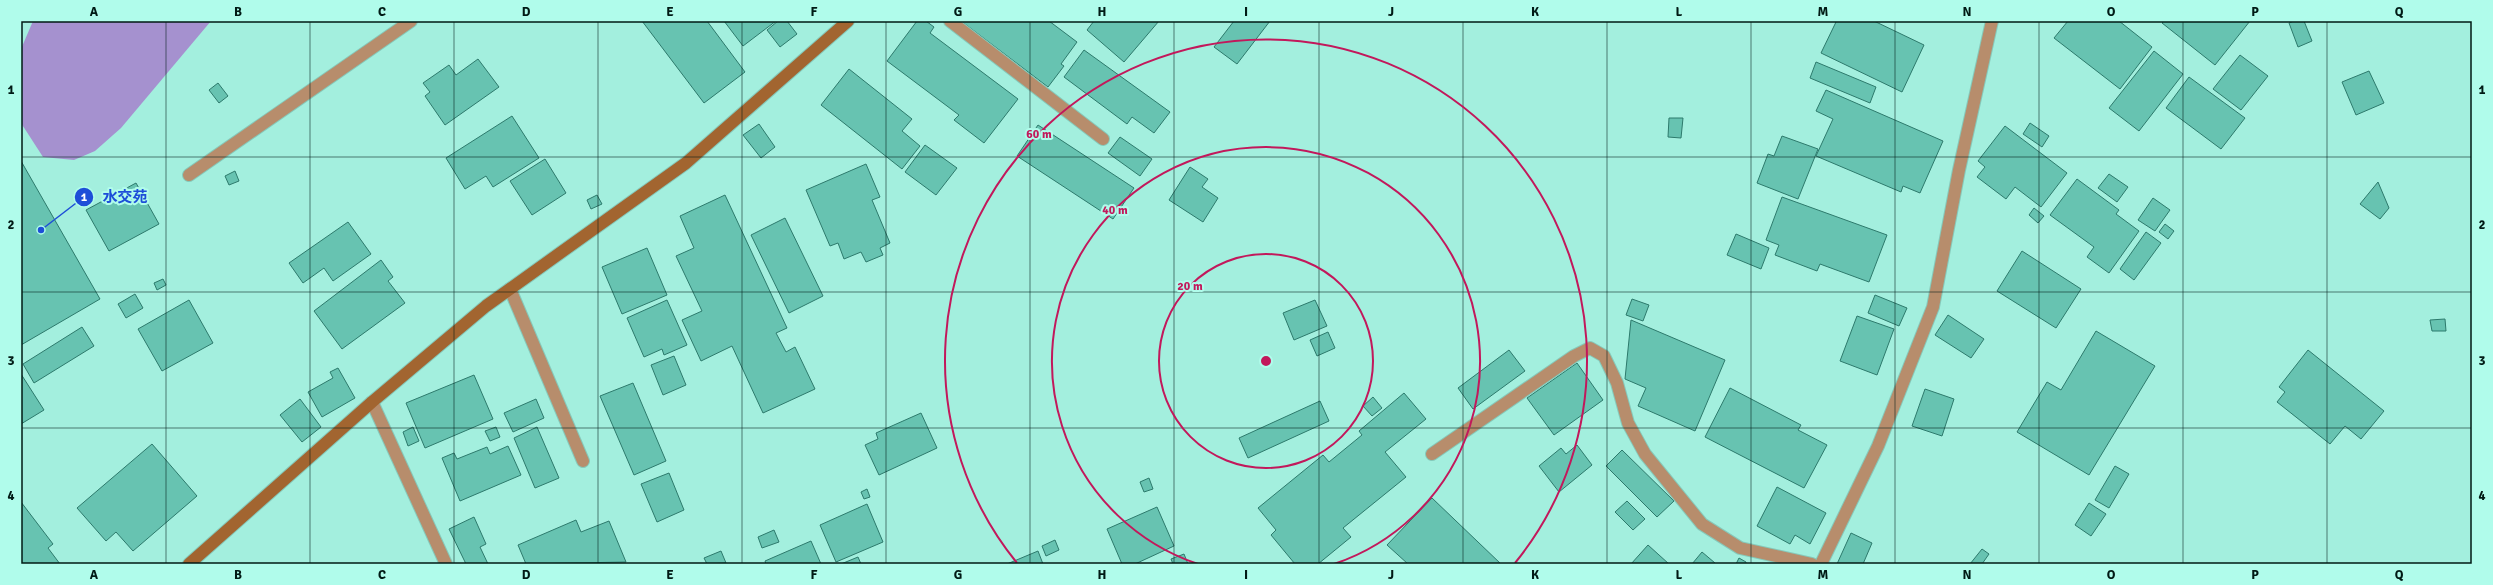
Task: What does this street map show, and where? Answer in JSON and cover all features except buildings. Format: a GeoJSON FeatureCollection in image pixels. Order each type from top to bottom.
{"type":"FeatureCollection","features":[{"type":"Feature","properties":{"kind":"street"},"geometry":{"type":"LineString","coordinates":[[189,175],[411,21]]}},
{"type":"Feature","properties":{"kind":"street"},"geometry":{"type":"LineString","coordinates":[[189,564],[372,402],[510,288],[686,163],[848,21]]}},
{"type":"Feature","properties":{"kind":"street"},"geometry":{"type":"LineString","coordinates":[[950,21],[1103,139]]}},
{"type":"Feature","properties":{"kind":"street"},"geometry":{"type":"LineString","coordinates":[[1821,564],[1878,446],[1933,307],[1959,170],[1992,21]]}},
{"type":"Feature","properties":{"kind":"street"},"geometry":{"type":"LineString","coordinates":[[510,288],[583,461]]}},
{"type":"Feature","properties":{"kind":"street"},"geometry":{"type":"LineString","coordinates":[[1432,454],[1574,356],[1590,348],[1604,356],[1617,383],[1628,423],[1645,454],[1702,524],[1740,548],[1812,564]]}},
{"type":"Feature","properties":{"kind":"street"},"geometry":{"type":"LineString","coordinates":[[372,402],[446,564]]}},
{"type":"Feature","properties":{"kind":"shaded area"},"geometry":{"type":"Polygon","coordinates":[[[33,21],[211,21],[121,128],[95,151],[74,160],[43,157],[21,123],[21,49],[33,21]]]}},
{"type":"Feature","properties":{"kind":"place","name":"水交苑"},"geometry":{"type":"Point","coordinates":[41,230]}}]}
